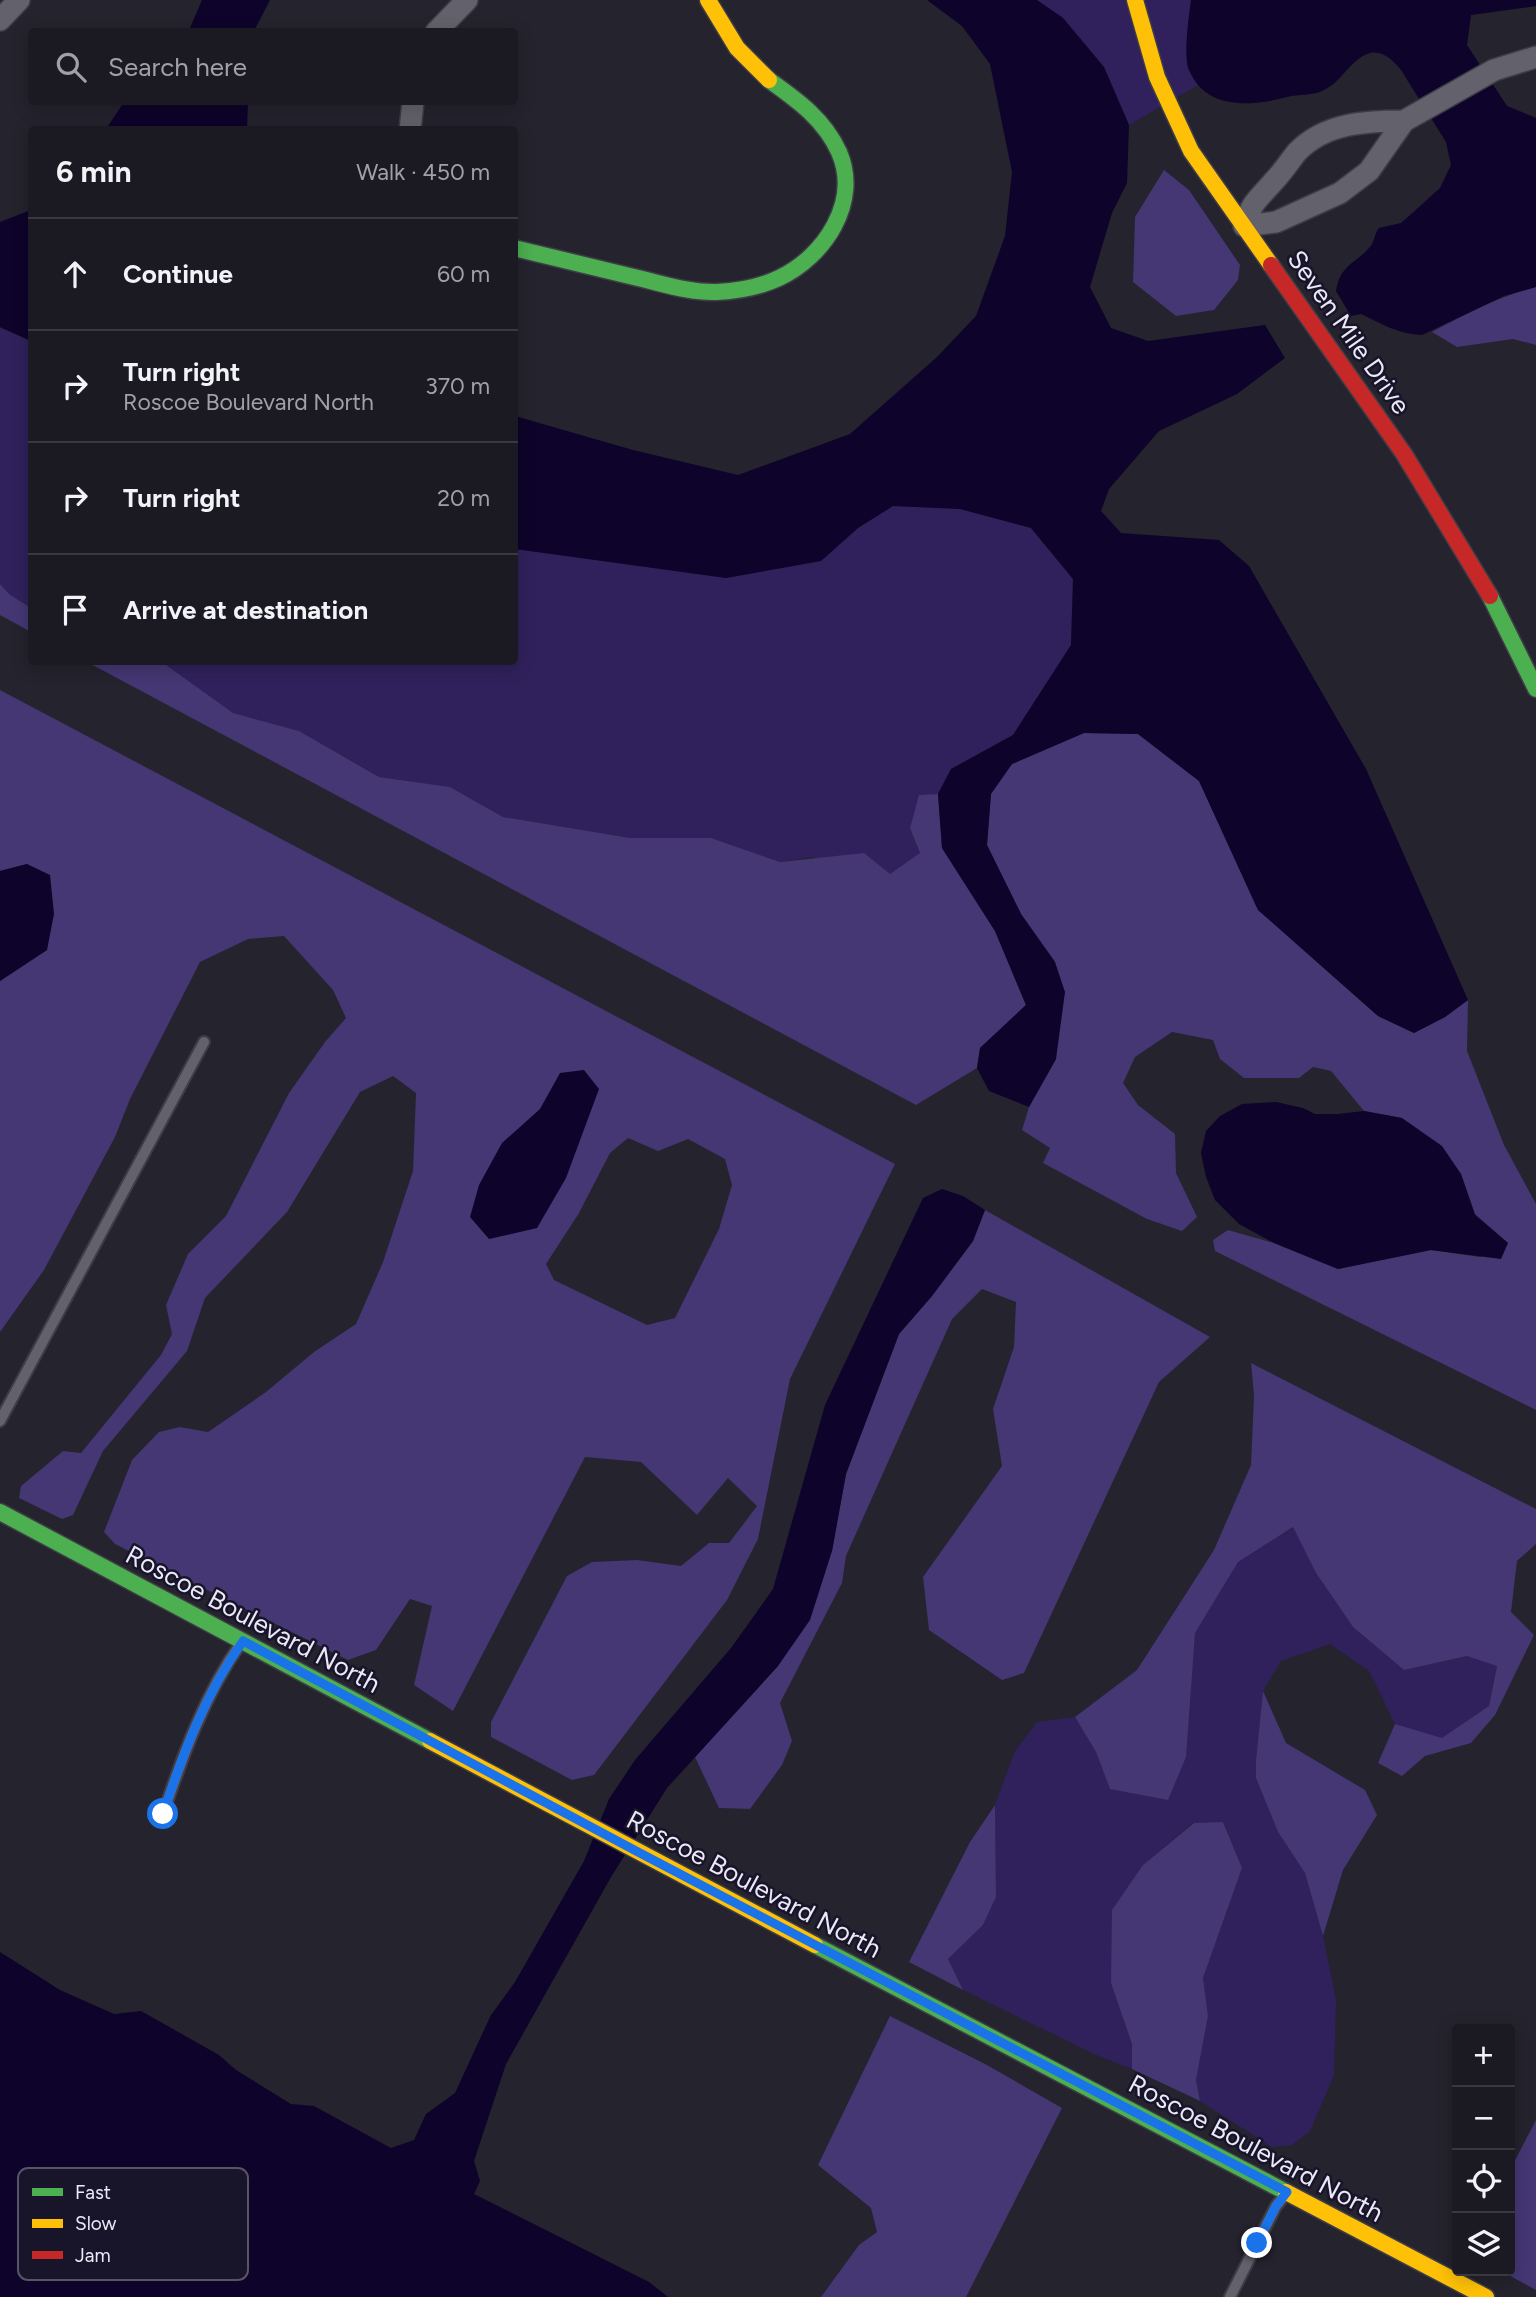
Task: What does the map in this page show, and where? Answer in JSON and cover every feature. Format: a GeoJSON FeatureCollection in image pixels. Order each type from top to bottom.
{"type":"FeatureCollection","features":[{"type":"Feature","properties":{"kind":"street"},"geometry":{"type":"LineString","coordinates":[[0,20],[19,0]]}},
{"type":"Feature","properties":{"kind":"street"},"geometry":{"type":"LineString","coordinates":[[440,28],[467,0]]}},
{"type":"Feature","properties":{"kind":"street"},"geometry":{"type":"LineString","coordinates":[[518,249],[697,292],[722,293],[747,290],[792,271],[815,253],[828,237],[841,216],[846,197],[845,166],[836,146],[821,122],[799,101],[762,74],[737,49],[720,26],[708,0]]}},
{"type":"Feature","properties":{"kind":"street","name":"Seven Mile Drive"},"geometry":{"type":"LineString","coordinates":[[1135,0],[1151,63],[1165,102],[1191,151],[1404,454],[1487,590],[1536,689]]}},
{"type":"Feature","properties":{"kind":"street"},"geometry":{"type":"LineString","coordinates":[[1404,121],[1372,121],[1345,125],[1317,136],[1297,152],[1252,203],[1244,226],[1276,222],[1340,193],[1369,171],[1404,121],[1494,70],[1536,57]]}},
{"type":"Feature","properties":{"kind":"street"},"geometry":{"type":"LineString","coordinates":[[410,126],[413,105]]}},
{"type":"Feature","properties":{"kind":"street","name":"Roscoe Boulevard North"},"geometry":{"type":"LineString","coordinates":[[0,1512],[638,1852],[1486,2297]]}},
{"type":"Feature","properties":{"kind":"lane"},"geometry":{"type":"LineString","coordinates":[[0,1421],[204,1042]]}},
{"type":"Feature","properties":{"kind":"lane"},"geometry":{"type":"LineString","coordinates":[[163,1814],[185,1749],[226,1665],[243,1641]]}},
{"type":"Feature","properties":{"kind":"lane"},"geometry":{"type":"LineString","coordinates":[[1230,2297],[1276,2206],[1287,2192]]}},
{"type":"Feature","properties":{"kind":"shaded area"},"geometry":{"type":"Polygon","coordinates":[[[202,0],[270,0],[256,28],[190,28],[202,0]]]}},
{"type":"Feature","properties":{"kind":"shaded area"},"geometry":{"type":"Polygon","coordinates":[[[927,0],[1037,0],[1063,18],[1104,67],[1129,125],[1127,183],[1112,213],[1090,287],[1111,328],[1148,341],[1265,325],[1285,358],[1237,394],[1159,431],[1109,489],[1101,511],[1121,533],[1219,540],[1249,566],[1366,769],[1468,1000],[1445,1017],[1414,1033],[1378,1016],[1258,910],[1199,781],[1138,734],[1084,733],[1012,764],[991,794],[987,845],[1021,914],[1055,962],[1065,992],[1056,1059],[1029,1107],[989,1091],[977,1068],[980,1048],[1026,1005],[995,931],[942,848],[938,794],[951,769],[1013,735],[1071,645],[1073,579],[1031,528],[960,509],[893,506],[858,528],[821,561],[726,578],[518,549],[518,417],[633,450],[738,475],[850,434],[937,357],[976,316],[1005,236],[1012,172],[990,64],[962,26],[927,0]]]}},
{"type":"Feature","properties":{"kind":"shaded area"},"geometry":{"type":"Polygon","coordinates":[[[1037,0],[1191,0],[1188,68],[1198,85],[1129,125],[1104,67],[1063,18],[1037,0]]]}},
{"type":"Feature","properties":{"kind":"shaded area"},"geometry":{"type":"Polygon","coordinates":[[[1191,0],[1536,0],[1536,6],[1471,15],[1467,45],[1507,106],[1536,118],[1536,287],[1504,296],[1422,335],[1398,331],[1361,314],[1351,316],[1336,291],[1341,276],[1371,246],[1379,228],[1401,223],[1440,188],[1451,165],[1446,142],[1401,70],[1392,60],[1375,52],[1363,56],[1336,82],[1315,93],[1245,103],[1218,99],[1207,93],[1197,83],[1187,64],[1191,0]]]}},
{"type":"Feature","properties":{"kind":"shaded area"},"geometry":{"type":"Polygon","coordinates":[[[122,105],[248,105],[247,126],[108,126],[122,105]]]}},
{"type":"Feature","properties":{"kind":"shaded area"},"geometry":{"type":"Polygon","coordinates":[[[1164,170],[1189,190],[1240,265],[1238,280],[1214,310],[1176,316],[1133,282],[1135,217],[1164,170]]]}},
{"type":"Feature","properties":{"kind":"shaded area"},"geometry":{"type":"Polygon","coordinates":[[[28,211],[28,340],[0,327],[0,222],[28,211]]]}},
{"type":"Feature","properties":{"kind":"shaded area"},"geometry":{"type":"Polygon","coordinates":[[[1536,287],[1536,345],[1513,339],[1457,347],[1432,332],[1495,301],[1536,287]]]}},
{"type":"Feature","properties":{"kind":"shaded area"},"geometry":{"type":"Polygon","coordinates":[[[0,328],[28,340],[28,606],[9,594],[0,584],[0,328]]]}},
{"type":"Feature","properties":{"kind":"shaded area"},"geometry":{"type":"Polygon","coordinates":[[[893,506],[961,509],[1031,528],[1073,579],[1071,645],[1013,735],[951,769],[938,794],[919,796],[910,828],[920,854],[890,874],[812,857],[780,862],[711,838],[630,838],[503,817],[450,787],[379,777],[299,731],[233,713],[166,665],[518,665],[518,549],[726,578],[821,561],[858,528],[893,506]]]}},
{"type":"Feature","properties":{"kind":"shaded area"},"geometry":{"type":"Polygon","coordinates":[[[0,584],[9,594],[28,606],[28,630],[0,615],[0,584]]]}},
{"type":"Feature","properties":{"kind":"shaded area"},"geometry":{"type":"Polygon","coordinates":[[[93,665],[166,665],[233,713],[299,731],[379,777],[450,787],[503,817],[630,838],[711,838],[780,862],[864,853],[890,874],[920,853],[910,828],[919,795],[938,794],[942,848],[995,931],[1026,1005],[980,1048],[977,1068],[916,1105],[93,665]]]}},
{"type":"Feature","properties":{"kind":"shaded area"},"geometry":{"type":"Polygon","coordinates":[[[0,690],[895,1164],[790,1379],[758,1539],[727,1600],[594,1775],[572,1780],[491,1737],[491,1722],[567,1576],[592,1562],[637,1560],[681,1566],[709,1543],[729,1543],[757,1506],[728,1478],[697,1515],[641,1462],[585,1457],[453,1711],[414,1685],[432,1606],[410,1599],[376,1650],[348,1660],[115,1544],[104,1532],[132,1460],[159,1432],[180,1427],[208,1432],[266,1392],[314,1352],[356,1324],[383,1262],[413,1171],[416,1093],[393,1076],[360,1092],[287,1212],[205,1298],[187,1351],[103,1451],[73,1515],[62,1519],[19,1498],[21,1486],[63,1451],[81,1453],[161,1355],[172,1334],[166,1305],[188,1254],[226,1216],[289,1093],[325,1042],[346,1018],[333,990],[284,936],[248,939],[200,962],[130,1099],[115,1137],[44,1270],[0,1332],[0,981],[47,950],[27,864],[0,871],[0,690]],[[628,1138],[610,1153],[579,1213],[546,1264],[554,1280],[647,1325],[675,1318],[719,1229],[732,1185],[725,1159],[688,1139],[658,1151],[628,1138]]]}},
{"type":"Feature","properties":{"kind":"shaded area"},"geometry":{"type":"Polygon","coordinates":[[[1084,733],[1138,734],[1199,781],[1258,910],[1378,1016],[1414,1033],[1445,1017],[1468,1000],[1467,1051],[1504,1145],[1536,1204],[1536,1410],[1215,1251],[1213,1240],[1228,1230],[1274,1243],[1338,1269],[1431,1250],[1480,1257],[1508,1243],[1475,1214],[1461,1174],[1402,1118],[1364,1111],[1331,1071],[1313,1067],[1299,1078],[1244,1078],[1220,1059],[1213,1040],[1172,1032],[1135,1057],[1123,1083],[1138,1105],[1175,1134],[1176,1173],[1197,1217],[1182,1231],[1147,1219],[1043,1163],[1050,1148],[1022,1130],[1029,1107],[1056,1059],[1055,962],[1021,914],[987,845],[991,793],[1012,764],[1084,733]]]}},
{"type":"Feature","properties":{"kind":"shaded area"},"geometry":{"type":"Polygon","coordinates":[[[27,864],[50,875],[54,914],[47,950],[0,981],[0,871],[27,864]]]}},
{"type":"Feature","properties":{"kind":"shaded area"},"geometry":{"type":"Polygon","coordinates":[[[584,1070],[599,1089],[566,1178],[537,1228],[489,1239],[470,1217],[479,1185],[502,1143],[540,1109],[560,1073],[584,1070]]]}},
{"type":"Feature","properties":{"kind":"shaded area"},"geometry":{"type":"Polygon","coordinates":[[[1276,1102],[1303,1108],[1315,1114],[1364,1111],[1402,1118],[1442,1146],[1461,1174],[1475,1215],[1508,1243],[1501,1259],[1431,1250],[1338,1269],[1274,1243],[1239,1224],[1215,1200],[1206,1177],[1201,1153],[1206,1131],[1220,1116],[1242,1104],[1276,1102]]]}},
{"type":"Feature","properties":{"kind":"shaded area"},"geometry":{"type":"Polygon","coordinates":[[[942,1189],[963,1196],[985,1210],[973,1241],[932,1296],[899,1334],[846,1474],[832,1551],[810,1620],[778,1666],[667,1788],[611,1877],[506,2064],[474,2161],[480,2181],[474,2194],[649,2282],[668,2297],[0,2297],[0,1952],[60,1990],[114,2014],[141,2011],[219,2055],[236,2070],[291,2104],[314,2106],[391,2148],[414,2140],[426,2114],[455,2093],[491,2015],[515,1982],[584,1861],[609,1799],[635,1760],[731,1648],[773,1589],[825,1405],[923,1198],[942,1189]]]}},
{"type":"Feature","properties":{"kind":"shaded area"},"geometry":{"type":"Polygon","coordinates":[[[985,1210],[1210,1337],[1159,1382],[1024,1673],[1002,1680],[929,1630],[923,1577],[1002,1466],[993,1409],[1014,1347],[1016,1302],[982,1289],[952,1319],[846,1556],[842,1583],[780,1703],[792,1741],[782,1765],[750,1809],[719,1808],[695,1757],[778,1666],[832,1551],[846,1474],[899,1334],[932,1296],[973,1241],[985,1210]]]}},
{"type":"Feature","properties":{"kind":"shaded area"},"geometry":{"type":"Polygon","coordinates":[[[1251,1363],[1536,1509],[1536,1544],[1517,1561],[1511,1612],[1534,1635],[1495,1715],[1471,1743],[1425,1756],[1402,1776],[1378,1763],[1395,1724],[1442,1738],[1489,1706],[1497,1666],[1467,1656],[1404,1670],[1353,1627],[1316,1573],[1293,1527],[1238,1562],[1195,1633],[1186,1757],[1168,1800],[1110,1789],[1096,1752],[1075,1717],[1137,1670],[1214,1550],[1251,1465],[1254,1395],[1251,1363]]]}},
{"type":"Feature","properties":{"kind":"shaded area"},"geometry":{"type":"Polygon","coordinates":[[[1294,1527],[1316,1573],[1353,1627],[1404,1670],[1467,1656],[1497,1665],[1489,1706],[1442,1739],[1395,1724],[1369,1671],[1330,1644],[1281,1661],[1263,1691],[1256,1778],[1278,1832],[1305,1873],[1323,1936],[1336,2000],[1334,2075],[1310,2131],[1292,2145],[1272,2147],[1200,2101],[1196,2080],[1208,2016],[1203,1978],[1242,1868],[1223,1822],[1193,1823],[1143,1865],[1111,1983],[1132,2044],[1132,2069],[1094,2054],[963,1990],[948,1959],[983,1925],[996,1897],[995,1805],[1015,1751],[1037,1722],[1075,1717],[1096,1752],[1110,1789],[1190,1690],[1195,1633],[1238,1561],[1294,1527]]]}},
{"type":"Feature","properties":{"kind":"shaded area"},"geometry":{"type":"Polygon","coordinates":[[[1263,1691],[1286,1743],[1365,1790],[1377,1815],[1343,1870],[1323,1936],[1305,1873],[1278,1832],[1256,1778],[1263,1691]]]}},
{"type":"Feature","properties":{"kind":"shaded area"},"geometry":{"type":"Polygon","coordinates":[[[995,1805],[996,1897],[983,1925],[948,1959],[963,1990],[909,1962],[970,1842],[995,1805]]]}},
{"type":"Feature","properties":{"kind":"shaded area"},"geometry":{"type":"Polygon","coordinates":[[[1223,1822],[1242,1868],[1203,1978],[1208,2016],[1196,2080],[1200,2101],[1132,2069],[1132,2044],[1111,1983],[1112,1910],[1143,1865],[1194,1823],[1223,1822]]]}},
{"type":"Feature","properties":{"kind":"shaded area"},"geometry":{"type":"Polygon","coordinates":[[[890,2016],[987,2065],[1062,2108],[966,2297],[821,2297],[859,2245],[877,2232],[871,2208],[818,2165],[890,2016]]]}},
{"type":"Feature","properties":{"kind":"shaded area"},"geometry":{"type":"Polygon","coordinates":[[[1536,2120],[1536,2290],[1510,2276],[1515,2276],[1515,2160],[1536,2120]]]}},
{"type":"Feature","properties":{"kind":"traffic: fast"},"geometry":{"type":"LineString","coordinates":[[518,249],[677,288],[707,292],[733,291],[757,286],[795,269],[824,242],[834,226],[842,208],[845,171],[833,140],[818,120],[769,80]]}},
{"type":"Feature","properties":{"kind":"traffic: fast"},"geometry":{"type":"LineString","coordinates":[[1490,596],[1536,689]]}},
{"type":"Feature","properties":{"kind":"traffic: fast"},"geometry":{"type":"LineString","coordinates":[[0,1512],[430,1741]]}},
{"type":"Feature","properties":{"kind":"traffic: fast"},"geometry":{"type":"LineString","coordinates":[[815,1945],[1286,2192]]}},
{"type":"Feature","properties":{"kind":"traffic: slow"},"geometry":{"type":"LineString","coordinates":[[708,0],[737,48],[769,80]]}},
{"type":"Feature","properties":{"kind":"traffic: slow"},"geometry":{"type":"LineString","coordinates":[[1135,0],[1157,77],[1191,151],[1271,265]]}},
{"type":"Feature","properties":{"kind":"traffic: slow"},"geometry":{"type":"LineString","coordinates":[[430,1741],[815,1945]]}},
{"type":"Feature","properties":{"kind":"traffic: slow"},"geometry":{"type":"LineString","coordinates":[[1286,2192],[1486,2297]]}},
{"type":"Feature","properties":{"kind":"traffic: jam"},"geometry":{"type":"LineString","coordinates":[[1271,265],[1404,454],[1490,596]]}},
{"type":"Feature","properties":{"kind":"route"},"geometry":{"type":"LineString","coordinates":[[163,1814],[185,1749],[226,1665],[243,1641],[638,1852],[1287,2192],[1276,2206],[1257,2243]]}}]}
